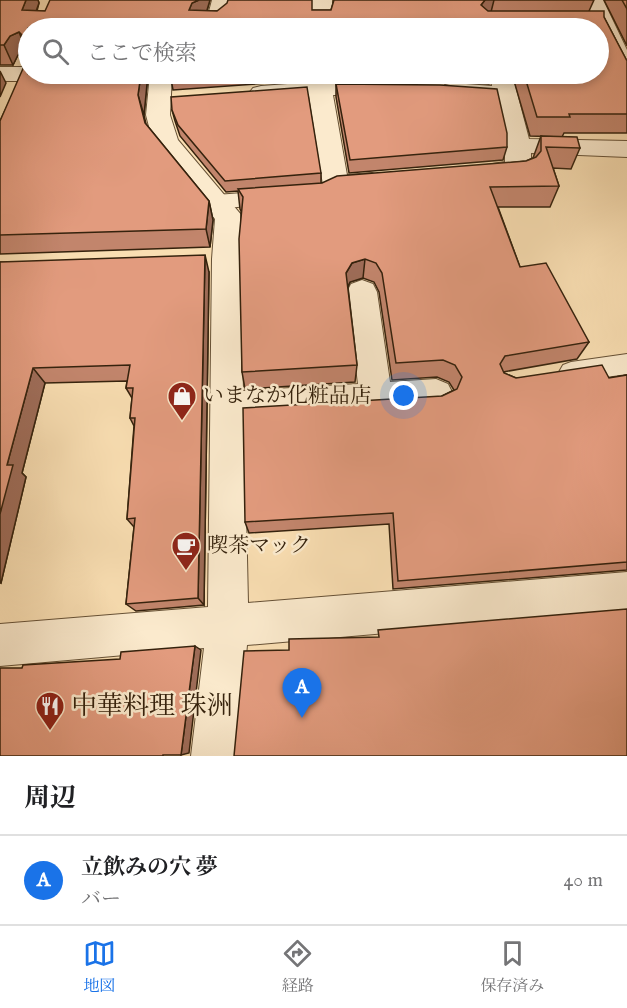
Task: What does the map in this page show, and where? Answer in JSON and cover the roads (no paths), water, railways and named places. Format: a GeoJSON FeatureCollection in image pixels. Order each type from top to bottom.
{"type":"FeatureCollection","features":[{"type":"Feature","properties":{"kind":"street"},"geometry":{"type":"LineString","coordinates":[[218,18],[222,0]]}},
{"type":"Feature","properties":{"kind":"street"},"geometry":{"type":"LineString","coordinates":[[609,27],[627,74]]}},
{"type":"Feature","properties":{"kind":"street"},"geometry":{"type":"LineString","coordinates":[[0,74],[18,76]]}},
{"type":"Feature","properties":{"kind":"street"},"geometry":{"type":"LineString","coordinates":[[239,95],[303,84]]}},
{"type":"Feature","properties":{"kind":"street"},"geometry":{"type":"LineString","coordinates":[[320,84],[329,190],[393,180]]}},
{"type":"Feature","properties":{"kind":"street"},"geometry":{"type":"LineString","coordinates":[[356,84],[416,89],[488,84]]}},
{"type":"Feature","properties":{"kind":"street"},"geometry":{"type":"LineString","coordinates":[[461,175],[518,170],[518,146],[503,84]]}},
{"type":"Feature","properties":{"kind":"street"},"geometry":{"type":"LineString","coordinates":[[167,91],[158,115],[166,142],[229,218],[214,260],[228,407],[228,625],[214,756]]}},
{"type":"Feature","properties":{"kind":"street"},"geometry":{"type":"LineString","coordinates":[[518,146],[627,149]]}},
{"type":"Feature","properties":{"kind":"street"},"geometry":{"type":"LineString","coordinates":[[362,292],[376,398]]}},
{"type":"Feature","properties":{"kind":"street"},"geometry":{"type":"LineString","coordinates":[[228,407],[436,394]]}},
{"type":"Feature","properties":{"kind":"street"},"geometry":{"type":"LineString","coordinates":[[0,645],[627,592]]}},
{"type":"Feature","properties":{"kind":"lane"},"geometry":{"type":"LineString","coordinates":[[216,202],[286,197]]}},
{"type":"Feature","properties":{"kind":"lane"},"geometry":{"type":"LineString","coordinates":[[550,375],[627,364]]}},
{"type":"Feature","properties":{"kind":"place","name":"いまなか化粧品店"},"geometry":{"type":"Point","coordinates":[182,422]}},
{"type":"Feature","properties":{"kind":"place","name":"喫茶マック"},"geometry":{"type":"Point","coordinates":[186,572]}},
{"type":"Feature","properties":{"kind":"place","name":"立飲みの穴 夢"},"geometry":{"type":"Point","coordinates":[302,718]}},
{"type":"Feature","properties":{"kind":"place","name":"中華料理 珠洲"},"geometry":{"type":"Point","coordinates":[50,732]}}]}
